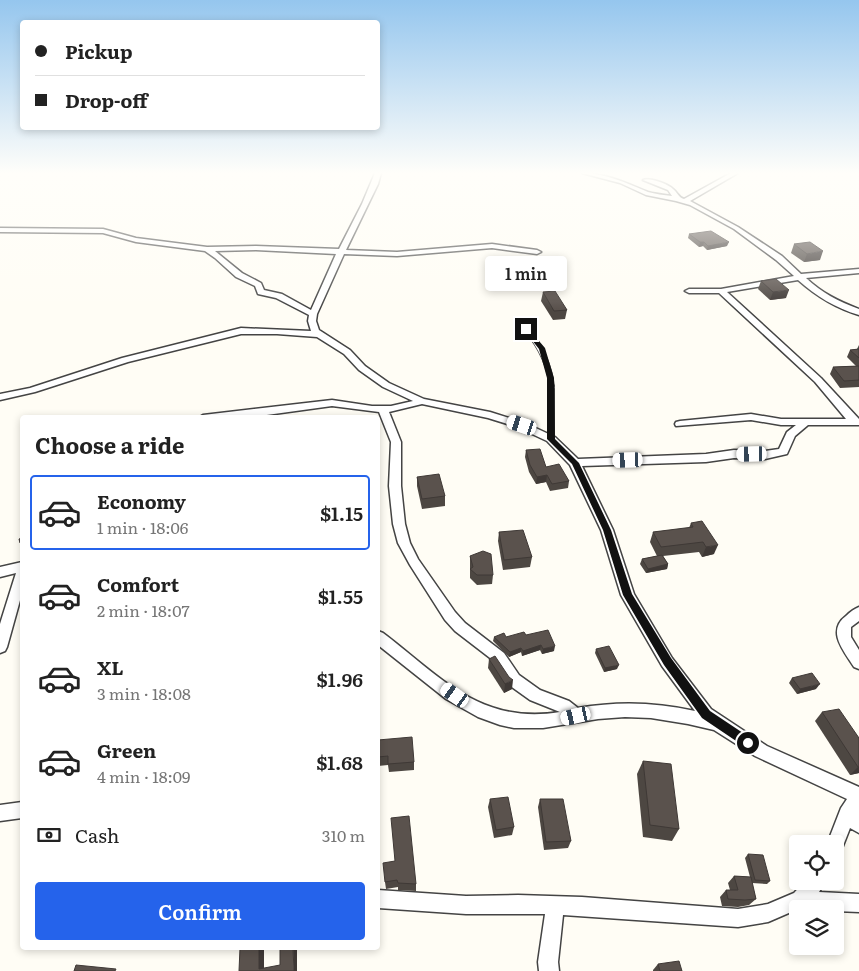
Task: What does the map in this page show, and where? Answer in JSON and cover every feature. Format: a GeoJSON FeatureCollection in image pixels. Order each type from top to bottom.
{"type":"FeatureCollection","features":[{"type":"Feature","properties":{"kind":"street"},"geometry":{"type":"LineString","coordinates":[[358,218],[341,252],[334,273],[313,314],[312,322],[315,331],[347,352],[379,381],[421,401],[490,415],[522,425],[551,439],[575,463],[607,530],[628,595],[667,662],[706,714],[720,725],[761,751],[859,796],[853,820],[842,835]]}},
{"type":"Feature","properties":{"kind":"street"},"geometry":{"type":"LineString","coordinates":[[718,218],[736,228],[779,258],[812,289],[829,300],[859,312]]}},
{"type":"Feature","properties":{"kind":"street"},"geometry":{"type":"LineString","coordinates":[[0,230],[103,231],[136,240],[207,249],[411,254],[492,246],[537,252]]}},
{"type":"Feature","properties":{"kind":"street"},"geometry":{"type":"LineString","coordinates":[[207,249],[218,256],[239,275],[258,285],[261,292],[279,296],[313,314]]}},
{"type":"Feature","properties":{"kind":"street"},"geometry":{"type":"LineString","coordinates":[[689,291],[721,291],[800,277],[859,271]]}},
{"type":"Feature","properties":{"kind":"street"},"geometry":{"type":"LineString","coordinates":[[721,291],[818,380],[857,422]]}},
{"type":"Feature","properties":{"kind":"street"},"geometry":{"type":"LineString","coordinates":[[0,397],[32,390],[125,360],[220,335],[258,330],[319,334]]}},
{"type":"Feature","properties":{"kind":"street"},"geometry":{"type":"LineString","coordinates":[[237,415],[332,403],[383,409],[412,405],[421,401]]}},
{"type":"Feature","properties":{"kind":"street"},"geometry":{"type":"LineString","coordinates":[[383,409],[396,442],[395,486],[399,524],[404,543],[414,562],[460,628],[499,657],[514,680],[535,695],[564,706],[576,716]]}},
{"type":"Feature","properties":{"kind":"street"},"geometry":{"type":"LineString","coordinates":[[680,424],[751,417],[804,424],[857,422]]}},
{"type":"Feature","properties":{"kind":"street"},"geometry":{"type":"LineString","coordinates":[[575,463],[706,458],[734,454],[776,454],[783,452],[791,434],[804,424]]}},
{"type":"Feature","properties":{"kind":"street"},"geometry":{"type":"LineString","coordinates":[[0,572],[20,567]]}},
{"type":"Feature","properties":{"kind":"street"},"geometry":{"type":"LineString","coordinates":[[0,646],[20,580]]}},
{"type":"Feature","properties":{"kind":"street"},"geometry":{"type":"LineString","coordinates":[[859,613],[844,625],[844,638],[859,663]]}},
{"type":"Feature","properties":{"kind":"street"},"geometry":{"type":"LineString","coordinates":[[380,639],[476,709],[501,718],[527,722],[551,722],[612,710],[645,710],[686,715],[720,725]]}},
{"type":"Feature","properties":{"kind":"street"},"geometry":{"type":"LineString","coordinates":[[0,813],[20,810]]}},
{"type":"Feature","properties":{"kind":"street"},"geometry":{"type":"LineString","coordinates":[[800,900],[809,890]]}},
{"type":"Feature","properties":{"kind":"street"},"geometry":{"type":"LineString","coordinates":[[380,899],[466,905],[582,906],[738,918],[768,913],[789,904]]}},
{"type":"Feature","properties":{"kind":"street"},"geometry":{"type":"LineString","coordinates":[[844,902],[859,903]]}},
{"type":"Feature","properties":{"kind":"street"},"geometry":{"type":"LineString","coordinates":[[549,971],[548,962],[555,906]]}},
{"type":"Feature","properties":{"kind":"lane"},"geometry":{"type":"LineString","coordinates":[[526,329],[542,348],[551,378],[551,439]]}},
{"type":"Feature","properties":{"kind":"building"},"geometry":{"type":"Polygon","coordinates":[[[711,231],[729,242],[708,246],[689,234],[711,231]]]}},
{"type":"Feature","properties":{"kind":"building"},"geometry":{"type":"Polygon","coordinates":[[[810,242],[823,251],[807,254],[794,244],[810,242]]]}},
{"type":"Feature","properties":{"kind":"building"},"geometry":{"type":"Polygon","coordinates":[[[776,279],[789,290],[773,292],[761,281],[776,279]]]}},
{"type":"Feature","properties":{"kind":"building"},"geometry":{"type":"Polygon","coordinates":[[[555,291],[567,310],[554,311],[543,292],[555,291]]]}},
{"type":"Feature","properties":{"kind":"building"},"geometry":{"type":"Polygon","coordinates":[[[859,349],[859,358],[850,350],[859,349]]]}},
{"type":"Feature","properties":{"kind":"building"},"geometry":{"type":"Polygon","coordinates":[[[859,366],[859,380],[844,381],[833,367],[859,366]]]}},
{"type":"Feature","properties":{"kind":"building"},"geometry":{"type":"Polygon","coordinates":[[[540,449],[546,467],[559,464],[569,481],[552,484],[547,475],[537,477],[530,465],[526,450],[540,449]]]}},
{"type":"Feature","properties":{"kind":"building"},"geometry":{"type":"Polygon","coordinates":[[[439,474],[445,496],[422,499],[417,477],[439,474]]]}},
{"type":"Feature","properties":{"kind":"building"},"geometry":{"type":"Polygon","coordinates":[[[702,521],[718,545],[706,547],[703,542],[661,547],[653,532],[693,527],[691,523],[702,521]]]}},
{"type":"Feature","properties":{"kind":"building"},"geometry":{"type":"Polygon","coordinates":[[[523,530],[532,557],[504,560],[499,532],[523,530]]]}},
{"type":"Feature","properties":{"kind":"building"},"geometry":{"type":"Polygon","coordinates":[[[483,551],[491,554],[493,575],[477,575],[470,569],[473,567],[470,556],[483,551]]]}},
{"type":"Feature","properties":{"kind":"building"},"geometry":{"type":"Polygon","coordinates":[[[662,555],[668,564],[648,569],[642,559],[662,555]]]}},
{"type":"Feature","properties":{"kind":"building"},"geometry":{"type":"Polygon","coordinates":[[[548,630],[555,646],[543,649],[541,645],[523,651],[521,648],[510,652],[494,637],[504,633],[506,637],[524,632],[526,635],[548,630]]]}},
{"type":"Feature","properties":{"kind":"building"},"geometry":{"type":"Polygon","coordinates":[[[609,646],[619,665],[605,668],[596,649],[609,646]]]}},
{"type":"Feature","properties":{"kind":"building"},"geometry":{"type":"Polygon","coordinates":[[[495,656],[513,680],[505,684],[489,659],[495,656]]]}},
{"type":"Feature","properties":{"kind":"building"},"geometry":{"type":"Polygon","coordinates":[[[812,673],[820,684],[800,689],[792,678],[812,673]]]}},
{"type":"Feature","properties":{"kind":"building"},"geometry":{"type":"Polygon","coordinates":[[[839,709],[859,738],[859,767],[822,712],[839,709]]]}},
{"type":"Feature","properties":{"kind":"building"},"geometry":{"type":"Polygon","coordinates":[[[412,737],[414,762],[388,764],[388,756],[380,757],[380,740],[412,737]]]}},
{"type":"Feature","properties":{"kind":"building"},"geometry":{"type":"Polygon","coordinates":[[[643,761],[671,764],[679,829],[650,825],[643,761]]]}},
{"type":"Feature","properties":{"kind":"building"},"geometry":{"type":"Polygon","coordinates":[[[508,797],[514,827],[496,830],[490,799],[508,797]]]}},
{"type":"Feature","properties":{"kind":"building"},"geometry":{"type":"Polygon","coordinates":[[[540,799],[563,799],[571,841],[546,842],[540,799]]]}},
{"type":"Feature","properties":{"kind":"building"},"geometry":{"type":"Polygon","coordinates":[[[409,816],[416,884],[398,883],[397,880],[385,882],[383,863],[395,861],[391,818],[409,816]]]}},
{"type":"Feature","properties":{"kind":"building"},"geometry":{"type":"Polygon","coordinates":[[[748,854],[763,855],[770,881],[755,880],[748,854]]]}},
{"type":"Feature","properties":{"kind":"building"},"geometry":{"type":"Polygon","coordinates":[[[734,876],[751,877],[756,899],[728,899],[726,890],[738,890],[734,876]]]}},
{"type":"Feature","properties":{"kind":"building"},"geometry":{"type":"Polygon","coordinates":[[[240,950],[259,950],[259,969],[280,965],[280,950],[293,950],[294,971],[239,971],[240,950]]]}},
{"type":"Feature","properties":{"kind":"building"},"geometry":{"type":"Polygon","coordinates":[[[679,961],[682,971],[660,971],[658,964],[679,961]]]}},
{"type":"Feature","properties":{"kind":"building"},"geometry":{"type":"Polygon","coordinates":[[[76,965],[116,969],[115,971],[74,971],[76,965]]]}},
{"type":"Feature","properties":{"kind":"route"},"geometry":{"type":"LineString","coordinates":[[526,329],[542,348],[551,378],[551,439],[575,463],[607,530],[628,595],[667,662],[706,714],[748,743]]}}]}
